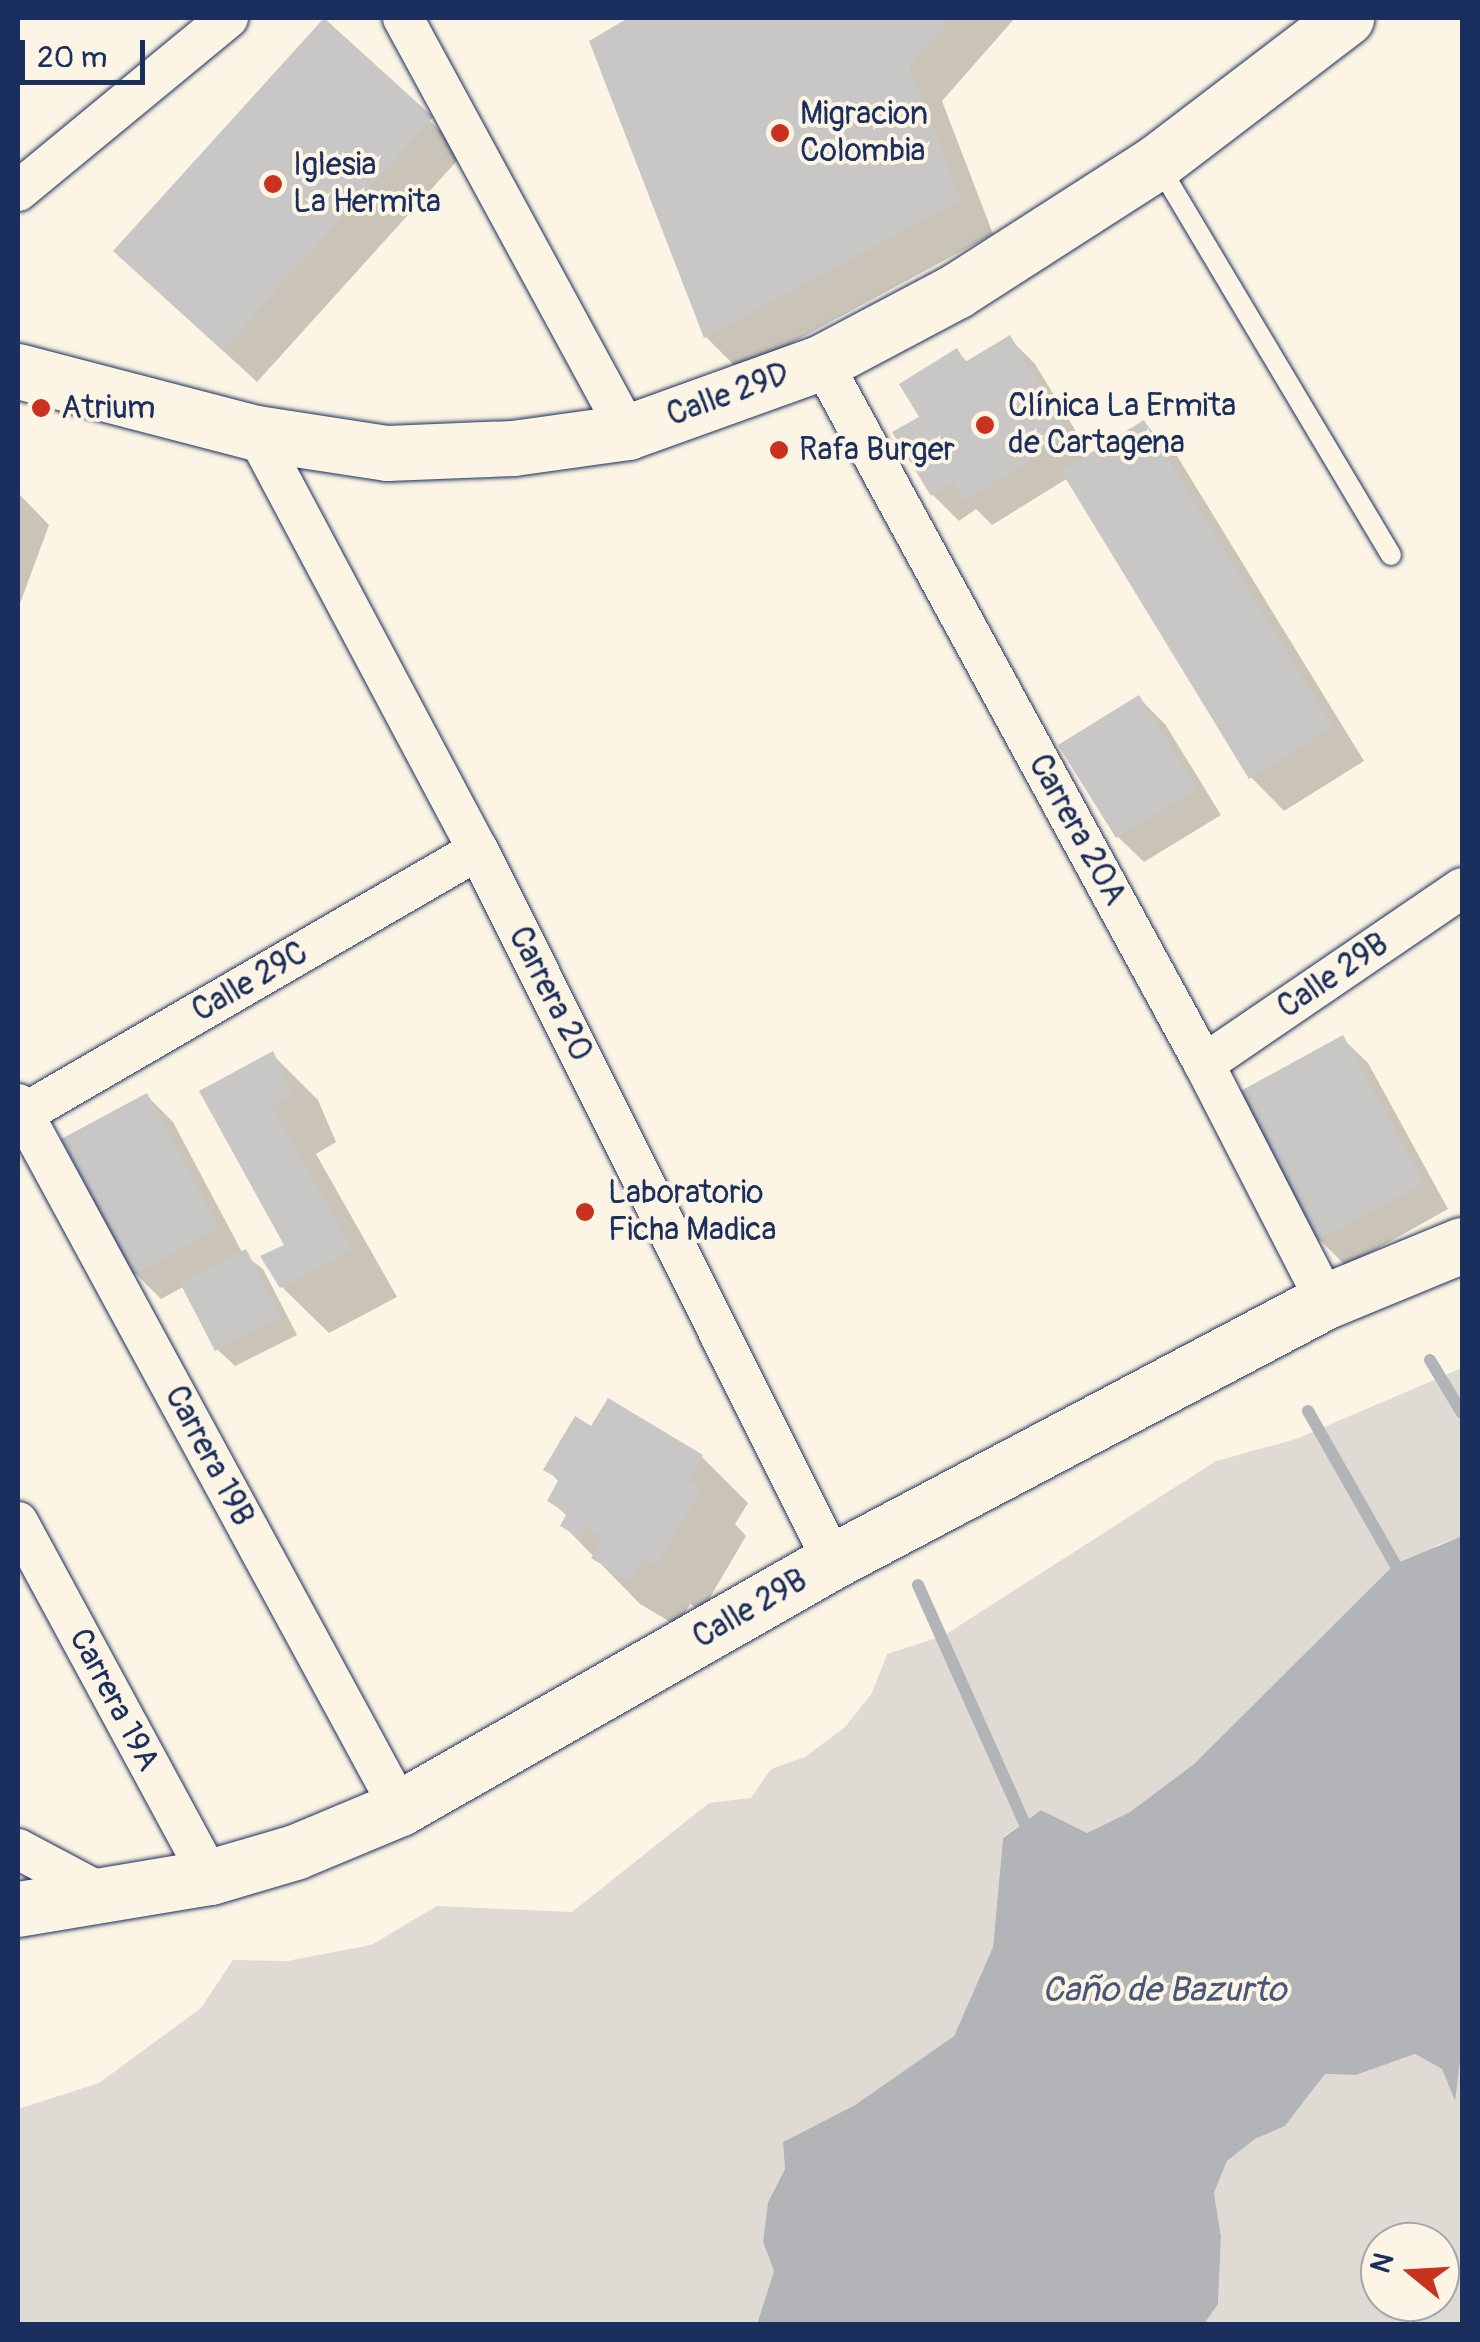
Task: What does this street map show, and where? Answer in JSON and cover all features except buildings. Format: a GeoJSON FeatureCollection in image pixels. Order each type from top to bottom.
{"type":"FeatureCollection","features":[{"type":"Feature","properties":{"kind":"main road","name":"Calle 29D"},"geometry":{"type":"LineString","coordinates":[[18,371],[256,432],[388,453],[512,448],[628,432],[822,362],[956,291],[1157,162],[1346,18]]}},
{"type":"Feature","properties":{"kind":"main road","name":"Calle 29B"},"geometry":{"type":"LineString","coordinates":[[18,1909],[210,1878],[295,1852],[400,1808],[833,1561],[1326,1302],[1462,1245]]}},
{"type":"Feature","properties":{"kind":"street"},"geometry":{"type":"LineString","coordinates":[[18,192],[228,18]]}},
{"type":"Feature","properties":{"kind":"street"},"geometry":{"type":"LineString","coordinates":[[403,18],[628,432]]}},
{"type":"Feature","properties":{"kind":"street","name":"Carrera 20A"},"geometry":{"type":"LineString","coordinates":[[822,362],[1204,1064],[1326,1302]]}},
{"type":"Feature","properties":{"kind":"street","name":"Carrera 20"},"geometry":{"type":"LineString","coordinates":[[256,432],[478,850],[833,1561]]}},
{"type":"Feature","properties":{"kind":"street","name":"Calle 29C"},"geometry":{"type":"LineString","coordinates":[[20,1109],[478,850]]}},
{"type":"Feature","properties":{"kind":"street","name":"Calle 29B"},"geometry":{"type":"LineString","coordinates":[[1204,1064],[1462,888]]}},
{"type":"Feature","properties":{"kind":"street","name":"Carrera 19B"},"geometry":{"type":"LineString","coordinates":[[20,1109],[400,1808]]}},
{"type":"Feature","properties":{"kind":"street","name":"Carrera 19A"},"geometry":{"type":"LineString","coordinates":[[18,1522],[210,1878]]}},
{"type":"Feature","properties":{"kind":"street"},"geometry":{"type":"LineString","coordinates":[[18,1849],[105,1895]]}},
{"type":"Feature","properties":{"kind":"lane"},"geometry":{"type":"LineString","coordinates":[[1157,162],[1391,555]]}},
{"type":"Feature","properties":{"kind":"shaded area"},"geometry":{"type":"Polygon","coordinates":[[[1462,1368],[1462,1536],[1437,1545],[1194,1764],[1130,1812],[1087,1833],[1041,1810],[1003,1837],[993,1947],[954,2036],[855,2105],[783,2142],[785,2169],[768,2202],[763,2242],[774,2271],[757,2324],[18,2324],[18,2109],[99,2083],[201,2008],[233,1960],[287,1961],[371,1945],[437,1906],[572,1912],[709,1803],[751,1798],[771,1769],[805,1757],[845,1727],[872,1693],[887,1654],[943,1636],[1216,1461],[1296,1439],[1462,1368]]]}},
{"type":"Feature","properties":{"kind":"shaded area"},"geometry":{"type":"Polygon","coordinates":[[[1462,2045],[1462,2324],[1204,2324],[1218,2303],[1221,2236],[1214,2193],[1227,2161],[1255,2139],[1285,2126],[1325,2074],[1356,2075],[1415,2054],[1442,2069],[1454,2098],[1462,2045]]]}},
{"type":"Feature","properties":{"kind":"water","name":"Caño de Bazurto"},"geometry":{"type":"Polygon","coordinates":[[[1462,1536],[1462,2045],[1455,2101],[1442,2069],[1415,2054],[1356,2075],[1325,2074],[1285,2126],[1255,2139],[1227,2161],[1214,2193],[1221,2236],[1218,2304],[1204,2324],[757,2324],[774,2271],[763,2242],[768,2202],[785,2169],[783,2142],[855,2105],[954,2036],[993,1947],[1003,1838],[1041,1810],[1087,1833],[1130,1812],[1194,1764],[1395,1564],[1462,1536]]]}},
{"type":"Feature","properties":{"kind":"waterway"},"geometry":{"type":"LineString","coordinates":[[1430,1360],[1462,1413]]}},
{"type":"Feature","properties":{"kind":"waterway"},"geometry":{"type":"LineString","coordinates":[[1308,1411],[1395,1564]]}},
{"type":"Feature","properties":{"kind":"waterway"},"geometry":{"type":"LineString","coordinates":[[918,1585],[1025,1824]]}},
{"type":"Feature","properties":{"kind":"place","name":"Migracion Colombia"},"geometry":{"type":"Point","coordinates":[780,133]}},
{"type":"Feature","properties":{"kind":"place","name":"Iglesia La Hermita"},"geometry":{"type":"Point","coordinates":[273,184]}},
{"type":"Feature","properties":{"kind":"place","name":"Atrium"},"geometry":{"type":"Point","coordinates":[41,408]}},
{"type":"Feature","properties":{"kind":"place","name":"Clínica La Ermita de Cartagena"},"geometry":{"type":"Point","coordinates":[985,425]}},
{"type":"Feature","properties":{"kind":"place","name":"Rafa Burger"},"geometry":{"type":"Point","coordinates":[779,450]}},
{"type":"Feature","properties":{"kind":"place","name":"Laboratorio Ficha Madica"},"geometry":{"type":"Point","coordinates":[585,1212]}}]}
